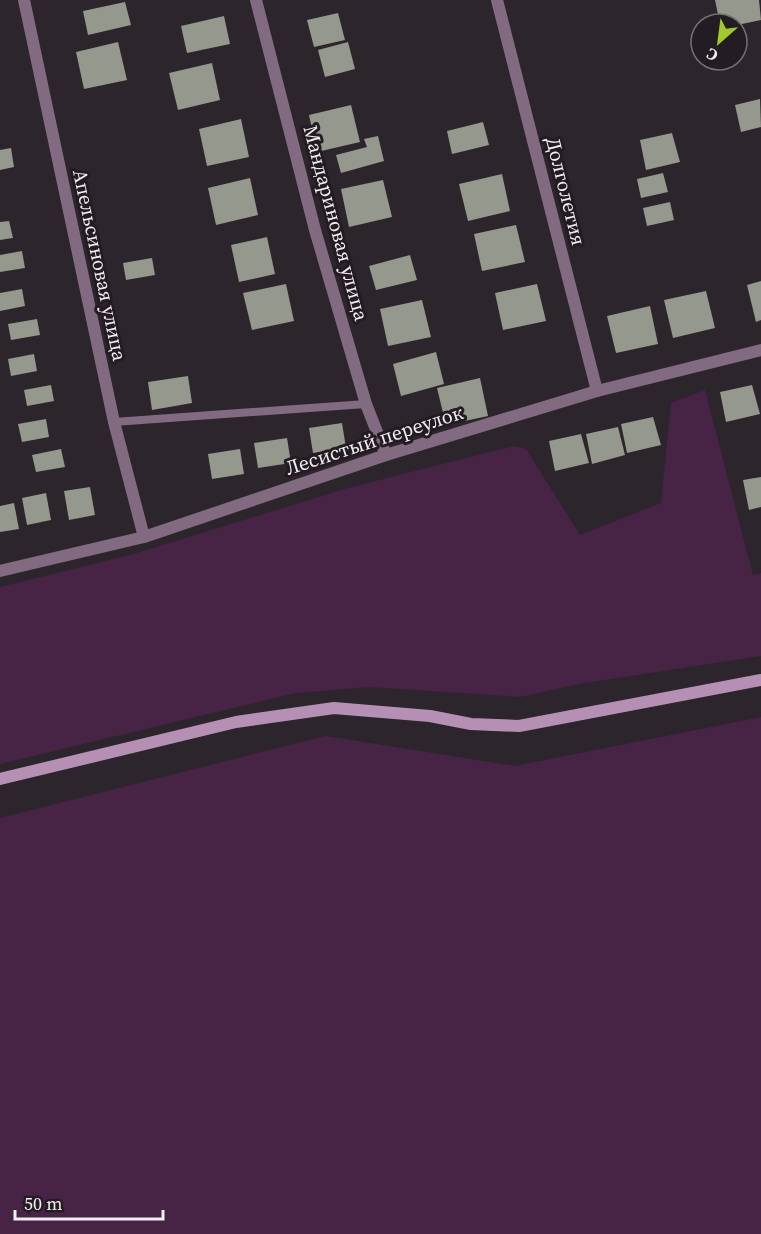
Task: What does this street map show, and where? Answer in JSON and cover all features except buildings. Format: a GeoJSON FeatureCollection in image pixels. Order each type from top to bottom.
{"type":"FeatureCollection","features":[{"type":"Feature","properties":{"kind":"main road"},"geometry":{"type":"LineString","coordinates":[[0,779],[236,722],[334,708],[430,716],[471,724],[519,726],[761,680]]}},
{"type":"Feature","properties":{"kind":"street","name":"Апельсиновая улица"},"geometry":{"type":"LineString","coordinates":[[24,0],[114,422],[144,537]]}},
{"type":"Feature","properties":{"kind":"street","name":"Мандариновая улица"},"geometry":{"type":"LineString","coordinates":[[256,0],[315,230],[366,404],[386,455]]}},
{"type":"Feature","properties":{"kind":"street","name":"Долголетия"},"geometry":{"type":"LineString","coordinates":[[497,0],[597,392]]}},
{"type":"Feature","properties":{"kind":"street","name":"Лесистый переулок"},"geometry":{"type":"LineString","coordinates":[[0,571],[144,537],[386,455],[597,392],[761,350]]}},
{"type":"Feature","properties":{"kind":"lane"},"geometry":{"type":"LineString","coordinates":[[114,422],[366,404]]}},
{"type":"Feature","properties":{"kind":"shaded area"},"geometry":{"type":"Polygon","coordinates":[[[705,390],[753,575],[761,573],[761,656],[579,684],[520,697],[369,687],[296,693],[0,764],[0,587],[130,555],[348,488],[514,446],[526,449],[580,535],[661,503],[671,403],[705,390]]]}},
{"type":"Feature","properties":{"kind":"shaded area"},"geometry":{"type":"Polygon","coordinates":[[[761,717],[761,1234],[0,1234],[0,818],[326,736],[515,766],[761,717]]]}}]}
